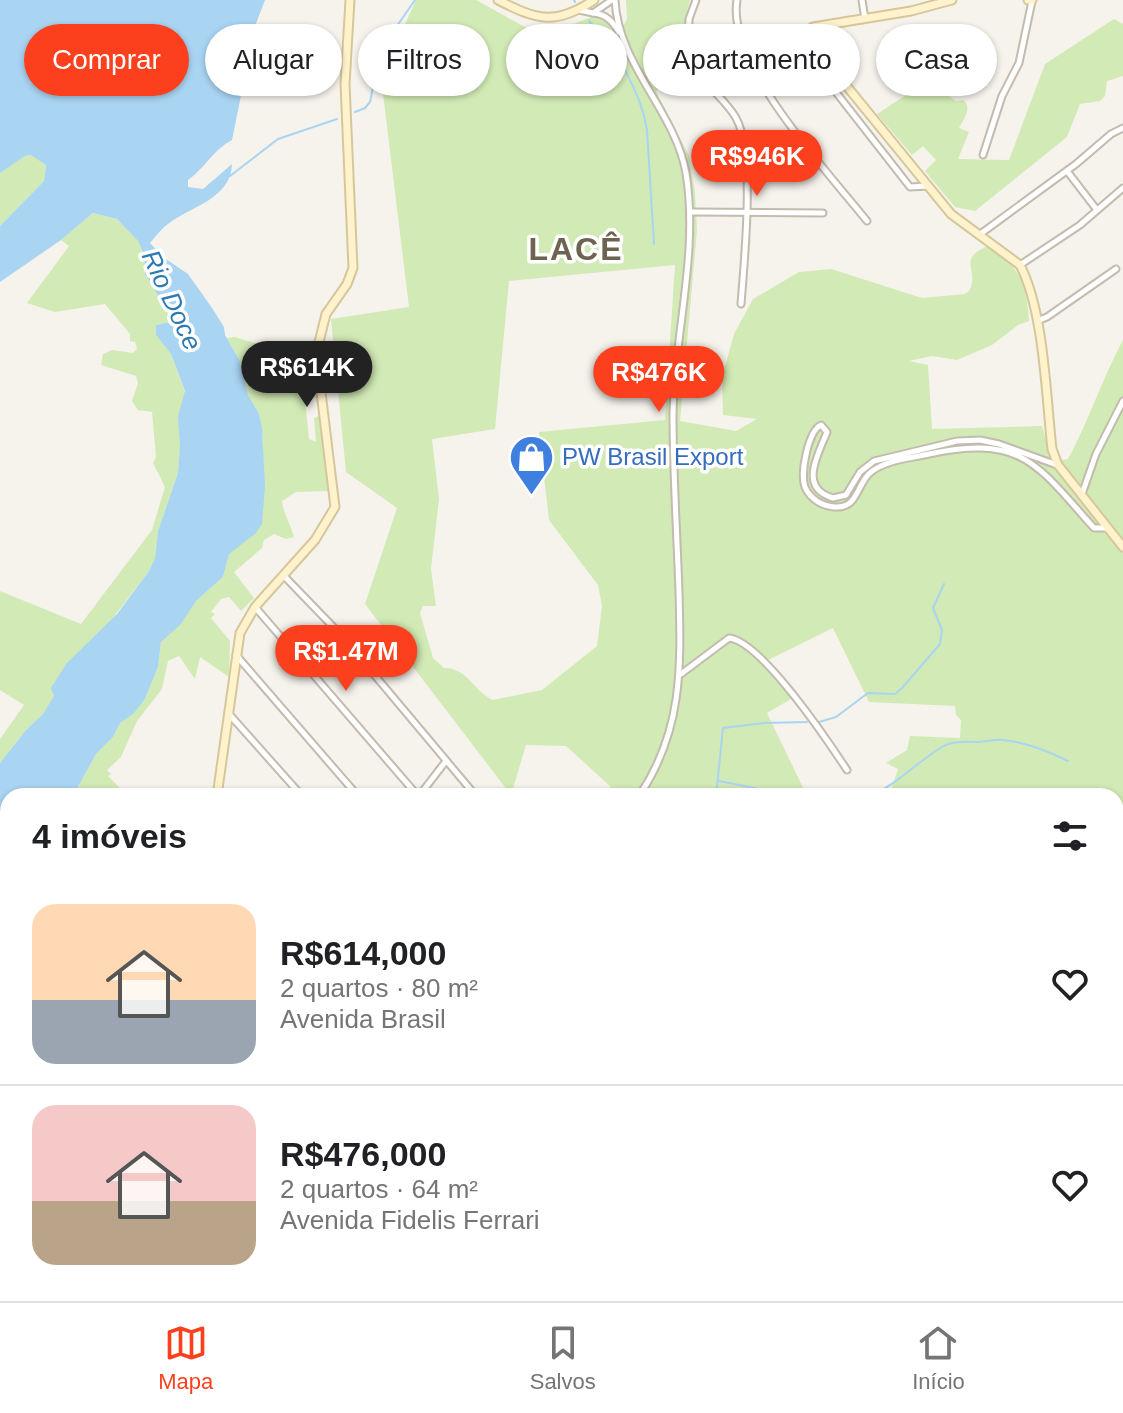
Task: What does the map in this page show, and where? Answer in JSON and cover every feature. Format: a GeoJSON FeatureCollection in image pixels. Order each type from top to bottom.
{"type":"FeatureCollection","features":[{"type":"Feature","properties":{"kind":"main road"},"geometry":{"type":"LineString","coordinates":[[218,788],[235,654],[242,627],[255,607],[324,529],[335,507],[319,354],[326,314],[347,284],[353,268],[345,84],[350,0]]}},
{"type":"Feature","properties":{"kind":"main road"},"geometry":{"type":"LineString","coordinates":[[498,0],[539,18],[556,18],[594,0]]}},
{"type":"Feature","properties":{"kind":"main road"},"geometry":{"type":"LineString","coordinates":[[835,24],[952,0]]}},
{"type":"Feature","properties":{"kind":"main road"},"geometry":{"type":"LineString","coordinates":[[855,96],[951,214],[1020,265],[1036,321],[1052,449],[1059,466],[1123,547]]}},
{"type":"Feature","properties":{"kind":"street"},"geometry":{"type":"LineString","coordinates":[[593,13],[614,0],[619,24]]}},
{"type":"Feature","properties":{"kind":"street"},"geometry":{"type":"LineString","coordinates":[[696,0],[689,19],[687,62],[728,108],[741,131],[747,212],[741,304]]}},
{"type":"Feature","properties":{"kind":"street"},"geometry":{"type":"LineString","coordinates":[[737,0],[738,24]]}},
{"type":"Feature","properties":{"kind":"street"},"geometry":{"type":"LineString","coordinates":[[862,0],[865,20]]}},
{"type":"Feature","properties":{"kind":"street"},"geometry":{"type":"LineString","coordinates":[[983,155],[1002,96],[1019,63],[1030,0]]}},
{"type":"Feature","properties":{"kind":"street"},"geometry":{"type":"LineString","coordinates":[[578,10],[601,14],[613,24]]}},
{"type":"Feature","properties":{"kind":"street"},"geometry":{"type":"LineString","coordinates":[[627,46],[682,158],[690,212],[673,414],[680,674],[664,747],[643,788]]}},
{"type":"Feature","properties":{"kind":"street"},"geometry":{"type":"LineString","coordinates":[[769,96],[867,221]]}},
{"type":"Feature","properties":{"kind":"street"},"geometry":{"type":"LineString","coordinates":[[839,96],[910,187],[928,186]]}},
{"type":"Feature","properties":{"kind":"street"},"geometry":{"type":"LineString","coordinates":[[979,235],[1123,128]]}},
{"type":"Feature","properties":{"kind":"street"},"geometry":{"type":"LineString","coordinates":[[1067,171],[1097,210]]}},
{"type":"Feature","properties":{"kind":"street"},"geometry":{"type":"LineString","coordinates":[[1020,265],[1080,225],[1123,188]]}},
{"type":"Feature","properties":{"kind":"street"},"geometry":{"type":"LineString","coordinates":[[690,212],[823,213]]}},
{"type":"Feature","properties":{"kind":"street"},"geometry":{"type":"LineString","coordinates":[[1036,321],[1047,317],[1116,269]]}},
{"type":"Feature","properties":{"kind":"street"},"geometry":{"type":"LineString","coordinates":[[1082,494],[1096,454],[1123,401]]}},
{"type":"Feature","properties":{"kind":"street"},"geometry":{"type":"LineString","coordinates":[[1059,466],[999,444],[980,440],[957,441],[874,461],[860,472],[846,495],[833,498],[823,495],[814,486],[813,468],[827,432],[824,427],[816,426],[806,456],[804,479],[806,489],[823,506],[833,507],[849,504],[858,496],[866,478],[876,469],[963,447],[986,447],[1031,462],[1047,474],[1094,528],[1109,528]]}},
{"type":"Feature","properties":{"kind":"street"},"geometry":{"type":"LineString","coordinates":[[1047,474],[1059,466]]}},
{"type":"Feature","properties":{"kind":"street"},"geometry":{"type":"LineString","coordinates":[[851,489],[852,495],[858,496]]}},
{"type":"Feature","properties":{"kind":"street"},"geometry":{"type":"LineString","coordinates":[[284,576],[341,635],[469,788]]}},
{"type":"Feature","properties":{"kind":"street"},"geometry":{"type":"LineString","coordinates":[[255,607],[412,788]]}},
{"type":"Feature","properties":{"kind":"street"},"geometry":{"type":"LineString","coordinates":[[680,674],[729,638],[744,643],[761,657],[820,730],[847,770]]}},
{"type":"Feature","properties":{"kind":"street"},"geometry":{"type":"LineString","coordinates":[[235,654],[351,788]]}},
{"type":"Feature","properties":{"kind":"street"},"geometry":{"type":"LineString","coordinates":[[229,714],[295,788]]}},
{"type":"Feature","properties":{"kind":"street"},"geometry":{"type":"LineString","coordinates":[[425,788],[446,761]]}},
{"type":"Feature","properties":{"kind":"green space"},"geometry":{"type":"Polygon","coordinates":[[[416,0],[476,0],[520,24],[506,24],[506,96],[627,96],[626,0],[690,0],[685,24],[643,24],[643,96],[659,96],[689,156],[695,192],[697,230],[680,421],[736,431],[757,419],[723,415],[722,377],[734,334],[753,299],[799,272],[831,269],[922,298],[964,294],[972,284],[973,256],[988,246],[999,253],[1019,277],[1029,321],[1018,325],[992,345],[957,360],[932,356],[909,361],[928,365],[932,429],[1042,426],[1048,447],[1059,461],[1068,459],[1123,340],[1123,788],[892,788],[898,769],[886,763],[907,750],[910,736],[960,738],[961,720],[956,715],[955,706],[869,702],[833,628],[764,662],[796,696],[767,713],[803,788],[611,788],[566,746],[526,745],[513,788],[506,788],[365,604],[397,508],[346,472],[331,319],[409,307],[383,96],[490,96],[490,24],[405,24],[416,0]],[[675,265],[509,281],[495,429],[432,439],[439,499],[431,569],[436,606],[423,606],[420,613],[433,658],[444,668],[465,676],[493,700],[542,690],[597,646],[602,606],[598,585],[549,520],[539,432],[665,420],[675,265]]]}},
{"type":"Feature","properties":{"kind":"green space"},"geometry":{"type":"Polygon","coordinates":[[[594,16],[613,24],[573,24],[594,16]]]}},
{"type":"Feature","properties":{"kind":"green space"},"geometry":{"type":"Polygon","coordinates":[[[1114,19],[1123,24],[1123,76],[1107,81],[1105,96],[1100,101],[1080,104],[1067,137],[975,211],[955,207],[925,171],[936,160],[923,146],[912,155],[877,114],[905,96],[949,96],[956,101],[964,100],[966,114],[959,128],[969,132],[958,159],[1009,160],[1045,64],[1114,19]]]}},
{"type":"Feature","properties":{"kind":"green space"},"geometry":{"type":"Polygon","coordinates":[[[32,155],[46,165],[44,181],[0,226],[0,173],[25,156],[32,155]]]}},
{"type":"Feature","properties":{"kind":"green space"},"geometry":{"type":"Polygon","coordinates":[[[93,213],[117,219],[138,241],[144,255],[145,274],[170,315],[170,322],[156,325],[156,335],[171,354],[185,392],[178,473],[158,531],[155,558],[149,571],[97,634],[43,714],[0,763],[0,739],[24,705],[0,690],[0,591],[81,624],[152,530],[165,487],[153,463],[156,457],[152,412],[138,410],[132,401],[138,383],[136,376],[101,365],[103,354],[112,350],[133,353],[137,349],[135,342],[130,341],[130,334],[105,304],[55,312],[27,303],[69,246],[61,240],[93,213]]]}},
{"type":"Feature","properties":{"kind":"green space"},"geometry":{"type":"Polygon","coordinates":[[[235,337],[314,361],[316,397],[305,400],[309,439],[316,442],[314,418],[319,416],[329,491],[296,492],[282,501],[294,537],[286,539],[274,534],[264,540],[262,548],[234,572],[254,598],[241,611],[229,597],[221,599],[211,612],[215,614],[211,618],[230,641],[229,677],[200,657],[195,679],[179,656],[168,661],[162,689],[137,721],[121,757],[107,770],[111,774],[108,776],[120,788],[77,788],[96,754],[113,737],[120,723],[145,699],[158,667],[161,642],[196,601],[223,577],[229,554],[263,492],[263,441],[259,414],[248,395],[240,361],[227,338],[235,337]]]}},
{"type":"Feature","properties":{"kind":"water","name":"Rio Doce"},"geometry":{"type":"Polygon","coordinates":[[[0,0],[265,0],[256,24],[205,24],[205,96],[241,96],[232,140],[188,180],[188,187],[203,189],[232,164],[230,176],[217,194],[168,224],[150,243],[163,257],[188,274],[224,327],[225,335],[240,361],[248,395],[259,414],[262,428],[265,486],[262,524],[256,533],[229,554],[223,577],[196,601],[180,625],[161,642],[158,667],[145,699],[133,714],[120,723],[113,737],[96,754],[77,788],[0,788],[0,763],[43,714],[54,696],[51,688],[66,664],[117,614],[149,571],[155,558],[158,531],[178,473],[178,416],[185,391],[171,354],[156,335],[156,325],[170,322],[170,315],[145,274],[144,255],[138,241],[117,219],[93,213],[61,240],[0,282],[0,226],[44,181],[46,165],[31,155],[0,173],[0,0]]]}},
{"type":"Feature","properties":{"kind":"waterway"},"geometry":{"type":"LineString","coordinates":[[355,112],[370,102],[381,49],[415,0]]}},
{"type":"Feature","properties":{"kind":"waterway"},"geometry":{"type":"LineString","coordinates":[[589,21],[626,71],[644,115],[654,244]]}},
{"type":"Feature","properties":{"kind":"waterway"},"geometry":{"type":"LineString","coordinates":[[230,176],[278,139],[337,119]]}},
{"type":"Feature","properties":{"kind":"waterway"},"geometry":{"type":"LineString","coordinates":[[819,722],[836,717],[868,693],[895,694],[902,688],[940,644],[942,630],[933,608],[944,584]]}},
{"type":"Feature","properties":{"kind":"waterway"},"geometry":{"type":"LineString","coordinates":[[717,788],[723,728],[807,722]]}},
{"type":"Feature","properties":{"kind":"waterway"},"geometry":{"type":"LineString","coordinates":[[885,788],[942,747],[955,742],[1011,741],[1068,761]]}},
{"type":"Feature","properties":{"kind":"waterway"},"geometry":{"type":"LineString","coordinates":[[719,781],[754,788]]}},
{"type":"Feature","properties":{"kind":"place","name":"PW Brasil Export"},"geometry":{"type":"Point","coordinates":[531,496]}},
{"type":"Feature","properties":{"kind":"district","name":"LACÊ"},"geometry":{"type":"Point","coordinates":[576,249]}}]}
